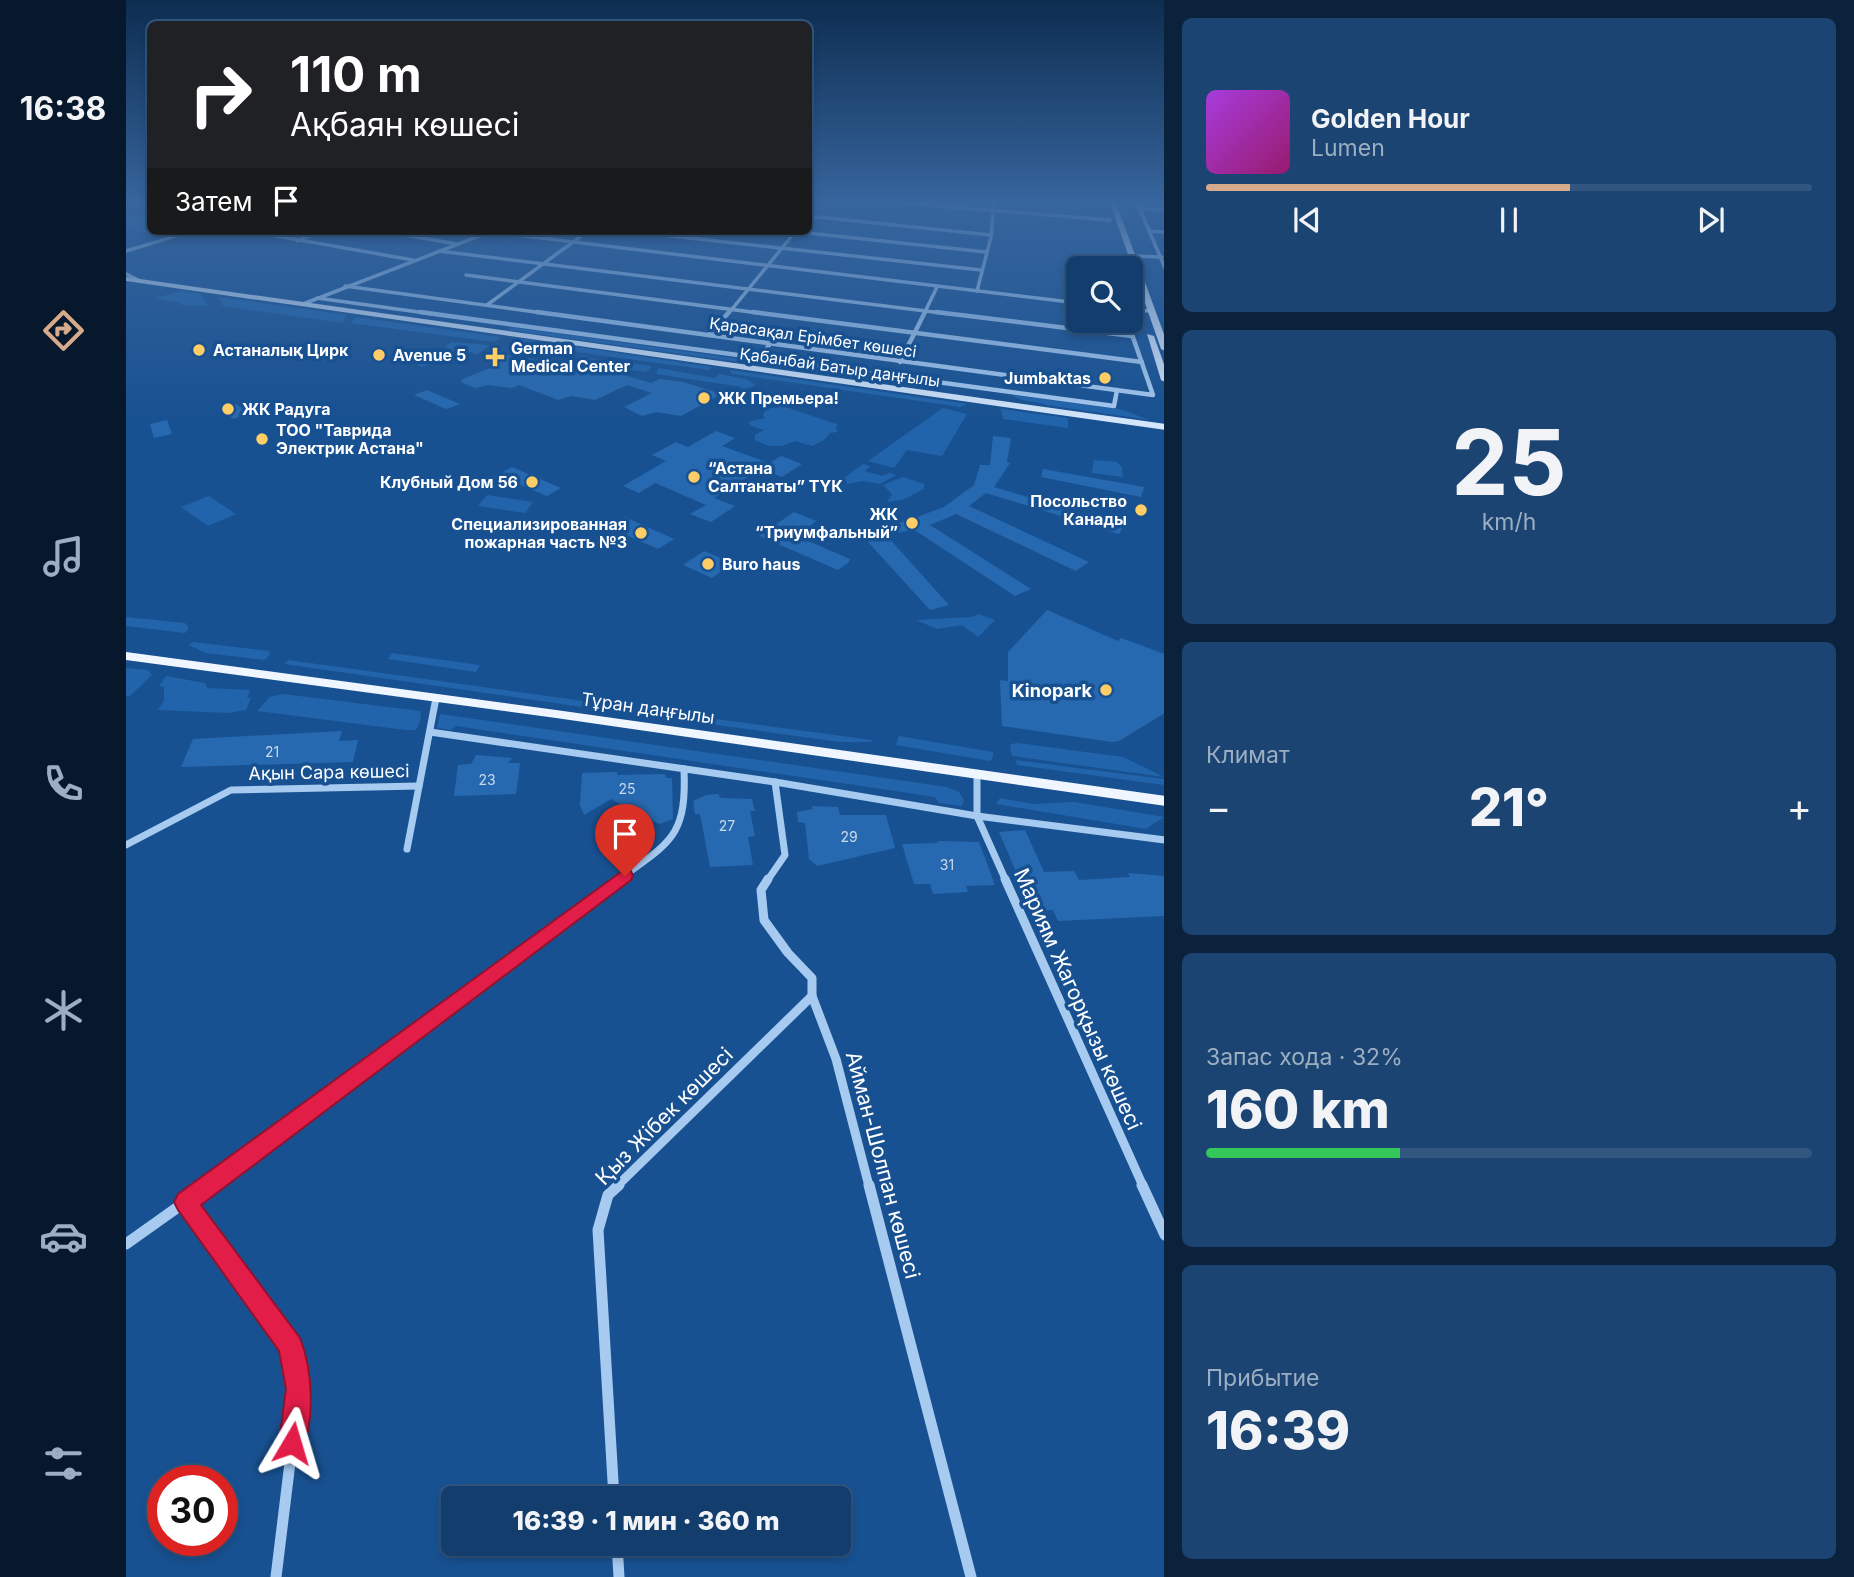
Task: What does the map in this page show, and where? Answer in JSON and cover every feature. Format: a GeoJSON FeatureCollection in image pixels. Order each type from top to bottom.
{"type":"FeatureCollection","features":[{"type":"Feature","properties":{"kind":"main road","name":"Қабанбай Батыр даңғылы"},"geometry":{"type":"LineString","coordinates":[[126,279],[1164,427]]}},
{"type":"Feature","properties":{"kind":"main road"},"geometry":{"type":"LineString","coordinates":[[1143,299],[1164,380]]}},
{"type":"Feature","properties":{"kind":"main road"},"geometry":{"type":"LineString","coordinates":[[1143,305],[1164,349]]}},
{"type":"Feature","properties":{"kind":"main road","name":"Тұран даңғылы"},"geometry":{"type":"LineString","coordinates":[[126,656],[1164,802]]}},
{"type":"Feature","properties":{"kind":"street"},"geometry":{"type":"LineString","coordinates":[[303,304],[378,274]]}},
{"type":"Feature","properties":{"kind":"street"},"geometry":{"type":"LineString","coordinates":[[487,305],[532,274]]}},
{"type":"Feature","properties":{"kind":"street"},"geometry":{"type":"LineString","coordinates":[[624,274],[1132,336]]}},
{"type":"Feature","properties":{"kind":"street"},"geometry":{"type":"LineString","coordinates":[[709,335],[764,274]]}},
{"type":"Feature","properties":{"kind":"street"},"geometry":{"type":"LineString","coordinates":[[824,274],[1066,302]]}},
{"type":"Feature","properties":{"kind":"street"},"geometry":{"type":"LineString","coordinates":[[977,291],[980,274]]}},
{"type":"Feature","properties":{"kind":"street"},"geometry":{"type":"LineString","coordinates":[[466,275],[1142,362],[1131,333]]}},
{"type":"Feature","properties":{"kind":"street","name":"Қарасақал Ерімбет көшесі"},"geometry":{"type":"LineString","coordinates":[[345,286],[1153,395],[1142,362]]}},
{"type":"Feature","properties":{"kind":"street"},"geometry":{"type":"LineString","coordinates":[[900,362],[937,287]]}},
{"type":"Feature","properties":{"kind":"street"},"geometry":{"type":"LineString","coordinates":[[317,298],[1114,407],[1117,390]]}},
{"type":"Feature","properties":{"kind":"street"},"geometry":{"type":"LineString","coordinates":[[760,359],[771,342]]}},
{"type":"Feature","properties":{"kind":"street"},"geometry":{"type":"LineString","coordinates":[[1002,392],[1007,377]]}},
{"type":"Feature","properties":{"kind":"street"},"geometry":{"type":"LineString","coordinates":[[1002,392],[1026,408]]}},
{"type":"Feature","properties":{"kind":"street"},"geometry":{"type":"LineString","coordinates":[[407,849],[436,698]]}},
{"type":"Feature","properties":{"kind":"street"},"geometry":{"type":"LineString","coordinates":[[430,732],[775,782],[977,816],[1164,840]]}},
{"type":"Feature","properties":{"kind":"street"},"geometry":{"type":"LineString","coordinates":[[126,1244],[668,843],[681,829],[685,804],[684,769]]}},
{"type":"Feature","properties":{"kind":"street","name":"Мариям Жагорқызы көшесі"},"geometry":{"type":"LineString","coordinates":[[977,775],[977,816],[1164,1235]]}},
{"type":"Feature","properties":{"kind":"street","name":"Айман-Шолпан көшесі"},"geometry":{"type":"LineString","coordinates":[[775,782],[785,855],[761,890],[764,920],[788,953],[812,978],[812,996],[836,1059],[971,1577]]}},
{"type":"Feature","properties":{"kind":"street","name":"Ақын Сара көшесі"},"geometry":{"type":"LineString","coordinates":[[126,845],[231,790],[419,786]]}},
{"type":"Feature","properties":{"kind":"street","name":"Қыз Жібек көшесі"},"geometry":{"type":"LineString","coordinates":[[613,1486],[598,1230],[608,1195],[812,996]]}},
{"type":"Feature","properties":{"kind":"street"},"geometry":{"type":"LineString","coordinates":[[186,1202],[291,1346],[299,1389],[276,1577]]}},
{"type":"Feature","properties":{"kind":"street"},"geometry":{"type":"LineString","coordinates":[[618,1556],[619,1577]]}},
{"type":"Feature","properties":{"kind":"shaded area"},"geometry":{"type":"Polygon","coordinates":[[[182,291],[201,294],[208,306],[184,306],[155,298],[182,291]]]}},
{"type":"Feature","properties":{"kind":"shaded area"},"geometry":{"type":"Polygon","coordinates":[[[218,297],[346,315],[343,323],[223,306],[218,297]]]}},
{"type":"Feature","properties":{"kind":"shaded area"},"geometry":{"type":"Polygon","coordinates":[[[356,317],[501,337],[494,342],[350,323],[356,317]]]}},
{"type":"Feature","properties":{"kind":"shaded area"},"geometry":{"type":"Polygon","coordinates":[[[511,327],[888,380],[885,382],[507,330],[511,327]]]}},
{"type":"Feature","properties":{"kind":"shaded area"},"geometry":{"type":"Polygon","coordinates":[[[516,338],[712,367],[709,370],[509,343],[516,338]]]}},
{"type":"Feature","properties":{"kind":"shaded area"},"geometry":{"type":"Polygon","coordinates":[[[451,342],[490,345],[477,355],[471,352],[421,367],[415,363],[405,365],[447,348],[451,342]]]}},
{"type":"Feature","properties":{"kind":"shaded area"},"geometry":{"type":"Polygon","coordinates":[[[581,355],[652,366],[646,372],[574,362],[581,355]]]}},
{"type":"Feature","properties":{"kind":"shaded area"},"geometry":{"type":"Polygon","coordinates":[[[659,368],[715,378],[719,374],[746,379],[756,385],[733,393],[742,387],[656,374],[659,368]]]}},
{"type":"Feature","properties":{"kind":"shaded area"},"geometry":{"type":"Polygon","coordinates":[[[730,370],[967,404],[961,407],[732,374],[730,370]]]}},
{"type":"Feature","properties":{"kind":"shaded area"},"geometry":{"type":"Polygon","coordinates":[[[1012,395],[1120,409],[1150,420],[1046,405],[1012,395]]]}},
{"type":"Feature","properties":{"kind":"shaded area"},"geometry":{"type":"Polygon","coordinates":[[[783,406],[839,425],[836,426],[837,432],[830,433],[824,440],[812,446],[795,441],[782,446],[769,446],[755,440],[755,435],[764,430],[751,426],[748,422],[765,418],[763,414],[767,409],[783,406]]]}},
{"type":"Feature","properties":{"kind":"shaded area"},"geometry":{"type":"Polygon","coordinates":[[[943,408],[967,414],[942,456],[907,450],[894,468],[868,461],[943,408]]]}},
{"type":"Feature","properties":{"kind":"shaded area"},"geometry":{"type":"Polygon","coordinates":[[[1001,409],[1068,418],[1068,428],[1003,419],[1001,409]]]}},
{"type":"Feature","properties":{"kind":"shaded area"},"geometry":{"type":"Polygon","coordinates":[[[1094,460],[1117,462],[1122,467],[1123,477],[1092,473],[1094,460]]]}},
{"type":"Feature","properties":{"kind":"shaded area"},"geometry":{"type":"Polygon","coordinates":[[[863,464],[870,466],[865,471],[882,476],[889,473],[896,475],[880,484],[863,481],[847,484],[845,477],[863,464]]]}},
{"type":"Feature","properties":{"kind":"shaded area"},"geometry":{"type":"Polygon","coordinates":[[[903,477],[924,484],[924,489],[902,500],[887,502],[892,494],[883,485],[903,477]]]}},
{"type":"Feature","properties":{"kind":"shaded area"},"geometry":{"type":"Polygon","coordinates":[[[487,495],[533,502],[525,513],[478,506],[487,495]]]}},
{"type":"Feature","properties":{"kind":"shaded area"},"geometry":{"type":"Polygon","coordinates":[[[209,496],[236,514],[208,526],[181,507],[209,496]]]}},
{"type":"Feature","properties":{"kind":"shaded area"},"geometry":{"type":"Polygon","coordinates":[[[978,614],[995,620],[978,637],[962,625],[937,629],[916,620],[972,617],[978,614]]]}},
{"type":"Feature","properties":{"kind":"shaded area"},"geometry":{"type":"Polygon","coordinates":[[[126,617],[185,623],[189,628],[185,633],[126,626],[126,617]]]}},
{"type":"Feature","properties":{"kind":"shaded area"},"geometry":{"type":"Polygon","coordinates":[[[193,642],[269,651],[270,655],[264,660],[206,653],[189,645],[193,642]]]}},
{"type":"Feature","properties":{"kind":"shaded area"},"geometry":{"type":"Polygon","coordinates":[[[392,653],[480,665],[476,672],[388,659],[392,653]]]}},
{"type":"Feature","properties":{"kind":"shaded area"},"geometry":{"type":"Polygon","coordinates":[[[288,660],[619,706],[617,712],[284,664],[288,660]]]}},
{"type":"Feature","properties":{"kind":"shaded area"},"geometry":{"type":"Polygon","coordinates":[[[126,668],[148,670],[152,675],[130,696],[126,696],[126,668]]]}},
{"type":"Feature","properties":{"kind":"shaded area"},"geometry":{"type":"Polygon","coordinates":[[[166,676],[205,683],[207,688],[250,690],[247,698],[251,698],[246,710],[228,713],[158,710],[164,701],[164,687],[159,686],[166,676]]]}},
{"type":"Feature","properties":{"kind":"shaded area"},"geometry":{"type":"Polygon","coordinates":[[[283,694],[420,711],[421,718],[416,730],[406,730],[257,711],[270,697],[283,694]]]}},
{"type":"Feature","properties":{"kind":"shaded area"},"geometry":{"type":"Polygon","coordinates":[[[632,708],[872,740],[839,742],[631,713],[632,708]]]}},
{"type":"Feature","properties":{"kind":"shaded area"},"geometry":{"type":"Polygon","coordinates":[[[440,714],[947,787],[959,792],[964,800],[962,806],[939,803],[935,797],[456,726],[451,730],[437,728],[440,714]]]}},
{"type":"Feature","properties":{"kind":"shaded area"},"geometry":{"type":"Polygon","coordinates":[[[899,736],[993,752],[993,757],[990,761],[896,745],[899,736]]]}},
{"type":"Feature","properties":{"kind":"shaded area"},"geometry":{"type":"Polygon","coordinates":[[[1011,744],[1123,757],[1164,777],[1012,756],[1011,744]]]}},
{"type":"Feature","properties":{"kind":"shaded area"},"geometry":{"type":"Polygon","coordinates":[[[1015,760],[1164,779],[1164,785],[1017,765],[1015,760]]]}},
{"type":"Feature","properties":{"kind":"shaded area"},"geometry":{"type":"Polygon","coordinates":[[[1000,798],[1033,804],[1074,802],[1164,817],[1146,829],[996,804],[1000,798]]]}},
{"type":"Feature","properties":{"kind":"building"},"geometry":{"type":"Polygon","coordinates":[[[501,354],[532,359],[565,371],[579,365],[602,368],[651,383],[660,379],[683,382],[722,394],[681,416],[656,412],[642,416],[624,407],[652,393],[627,385],[595,400],[571,396],[558,400],[519,385],[512,388],[488,385],[475,388],[460,382],[497,365],[486,360],[501,354]]]}},
{"type":"Feature","properties":{"kind":"building"},"geometry":{"type":"Polygon","coordinates":[[[427,390],[460,404],[446,409],[414,395],[427,390]]]}},
{"type":"Feature","properties":{"kind":"building"},"geometry":{"type":"Polygon","coordinates":[[[236,404],[249,414],[233,419],[221,408],[236,404]]]}},
{"type":"Feature","properties":{"kind":"building"},"geometry":{"type":"Polygon","coordinates":[[[167,420],[172,434],[154,438],[150,424],[167,420]]]}},
{"type":"Feature","properties":{"kind":"building","name":"“Астана Салтанаты” ТҮК"},"geometry":{"type":"Polygon","coordinates":[[[716,431],[735,438],[722,446],[769,463],[781,456],[802,464],[782,477],[761,469],[714,498],[735,506],[711,522],[690,514],[706,505],[655,483],[639,493],[623,486],[666,461],[652,455],[676,442],[688,447],[716,431]]]}},
{"type":"Feature","properties":{"kind":"building","name":"ЖК “Триумфальный”"},"geometry":{"type":"Polygon","coordinates":[[[993,436],[1011,438],[1007,462],[1010,463],[994,487],[1124,526],[1119,534],[986,493],[969,506],[1089,562],[1076,571],[956,514],[930,525],[1031,589],[1015,596],[913,529],[887,536],[949,605],[930,610],[859,532],[906,521],[944,507],[974,485],[980,465],[990,465],[993,436]]]}},
{"type":"Feature","properties":{"kind":"building","name":"Клубный Дом 56"},"geometry":{"type":"Polygon","coordinates":[[[512,467],[561,488],[547,496],[511,481],[494,490],[481,484],[512,467]]]}},
{"type":"Feature","properties":{"kind":"building"},"geometry":{"type":"Polygon","coordinates":[[[1043,469],[1144,487],[1141,497],[1041,477],[1043,469]]]}},
{"type":"Feature","properties":{"kind":"building"},"geometry":{"type":"Polygon","coordinates":[[[794,512],[816,521],[796,536],[850,559],[848,563],[838,570],[759,536],[794,512]]]}},
{"type":"Feature","properties":{"kind":"building","name":"Специализированная пожарная часть №3"},"geometry":{"type":"Polygon","coordinates":[[[625,517],[674,539],[658,549],[608,527],[625,517]]]}},
{"type":"Feature","properties":{"kind":"building","name":"Buro haus"},"geometry":{"type":"Polygon","coordinates":[[[704,551],[732,563],[712,578],[683,565],[704,551]]]}},
{"type":"Feature","properties":{"kind":"building"},"geometry":{"type":"Polygon","coordinates":[[[1047,610],[1118,641],[1121,638],[1164,654],[1164,714],[1119,741],[1112,742],[1002,726],[1000,680],[1008,681],[1008,652],[1047,610]]]}},
{"type":"Feature","properties":{"kind":"building"},"geometry":{"type":"Polygon","coordinates":[[[342,731],[339,741],[358,740],[353,762],[181,767],[193,739],[342,731]]]}},
{"type":"Feature","properties":{"kind":"building"},"geometry":{"type":"Polygon","coordinates":[[[476,755],[512,758],[508,763],[520,763],[516,794],[454,796],[458,765],[471,764],[476,755]]]}},
{"type":"Feature","properties":{"kind":"building"},"geometry":{"type":"Polygon","coordinates":[[[617,772],[617,775],[665,774],[666,778],[672,778],[673,819],[659,824],[611,799],[584,815],[580,805],[582,773],[617,772]]]}},
{"type":"Feature","properties":{"kind":"building"},"geometry":{"type":"Polygon","coordinates":[[[718,794],[721,798],[752,799],[755,811],[750,811],[755,836],[748,837],[753,865],[710,867],[700,814],[695,814],[693,801],[706,795],[718,794]]]}},
{"type":"Feature","properties":{"kind":"building"},"geometry":{"type":"Polygon","coordinates":[[[812,806],[838,807],[840,815],[886,815],[895,848],[817,866],[809,859],[805,823],[798,822],[797,812],[813,809],[812,806]]]}},
{"type":"Feature","properties":{"kind":"building"},"geometry":{"type":"Polygon","coordinates":[[[1025,830],[1044,872],[1074,871],[1079,880],[1130,877],[1128,873],[1164,876],[1164,916],[1058,921],[1053,910],[1033,911],[999,832],[1025,830]]]}},
{"type":"Feature","properties":{"kind":"building"},"geometry":{"type":"Polygon","coordinates":[[[937,841],[979,842],[995,885],[966,886],[968,892],[933,894],[930,884],[914,884],[902,844],[938,843],[937,841]]]}},
{"type":"Feature","properties":{"kind":"place","name":"Астаналық Цирк"},"geometry":{"type":"Point","coordinates":[199,350]}},
{"type":"Feature","properties":{"kind":"place","name":"Avenue 5"},"geometry":{"type":"Point","coordinates":[379,355]}},
{"type":"Feature","properties":{"kind":"place","name":"German Medical Center"},"geometry":{"type":"Point","coordinates":[495,357]}},
{"type":"Feature","properties":{"kind":"place","name":"Jumbaktas"},"geometry":{"type":"Point","coordinates":[1105,378]}},
{"type":"Feature","properties":{"kind":"place","name":"ЖК Премьера!"},"geometry":{"type":"Point","coordinates":[704,398]}},
{"type":"Feature","properties":{"kind":"place","name":"ЖК Радуга"},"geometry":{"type":"Point","coordinates":[228,409]}},
{"type":"Feature","properties":{"kind":"place","name":"ТОО \"Таврида Электрик Астана\""},"geometry":{"type":"Point","coordinates":[262,439]}},
{"type":"Feature","properties":{"kind":"place","name":"“Астана Салтанаты” ТҮК"},"geometry":{"type":"Point","coordinates":[694,477]}},
{"type":"Feature","properties":{"kind":"place","name":"Клубный Дом 56"},"geometry":{"type":"Point","coordinates":[532,482]}},
{"type":"Feature","properties":{"kind":"place","name":"Посольство Канады"},"geometry":{"type":"Point","coordinates":[1141,510]}},
{"type":"Feature","properties":{"kind":"place","name":"ЖК “Триумфальный”"},"geometry":{"type":"Point","coordinates":[912,523]}},
{"type":"Feature","properties":{"kind":"place","name":"Специализированная пожарная часть №3"},"geometry":{"type":"Point","coordinates":[641,533]}},
{"type":"Feature","properties":{"kind":"place","name":"Buro haus"},"geometry":{"type":"Point","coordinates":[708,564]}},
{"type":"Feature","properties":{"kind":"place","name":"Kinopark"},"geometry":{"type":"Point","coordinates":[1106,690]}},
{"type":"Feature","properties":{"kind":"route"},"geometry":{"type":"LineString","coordinates":[[292,1443],[299,1389],[291,1346],[186,1202],[625,876]]}}]}
